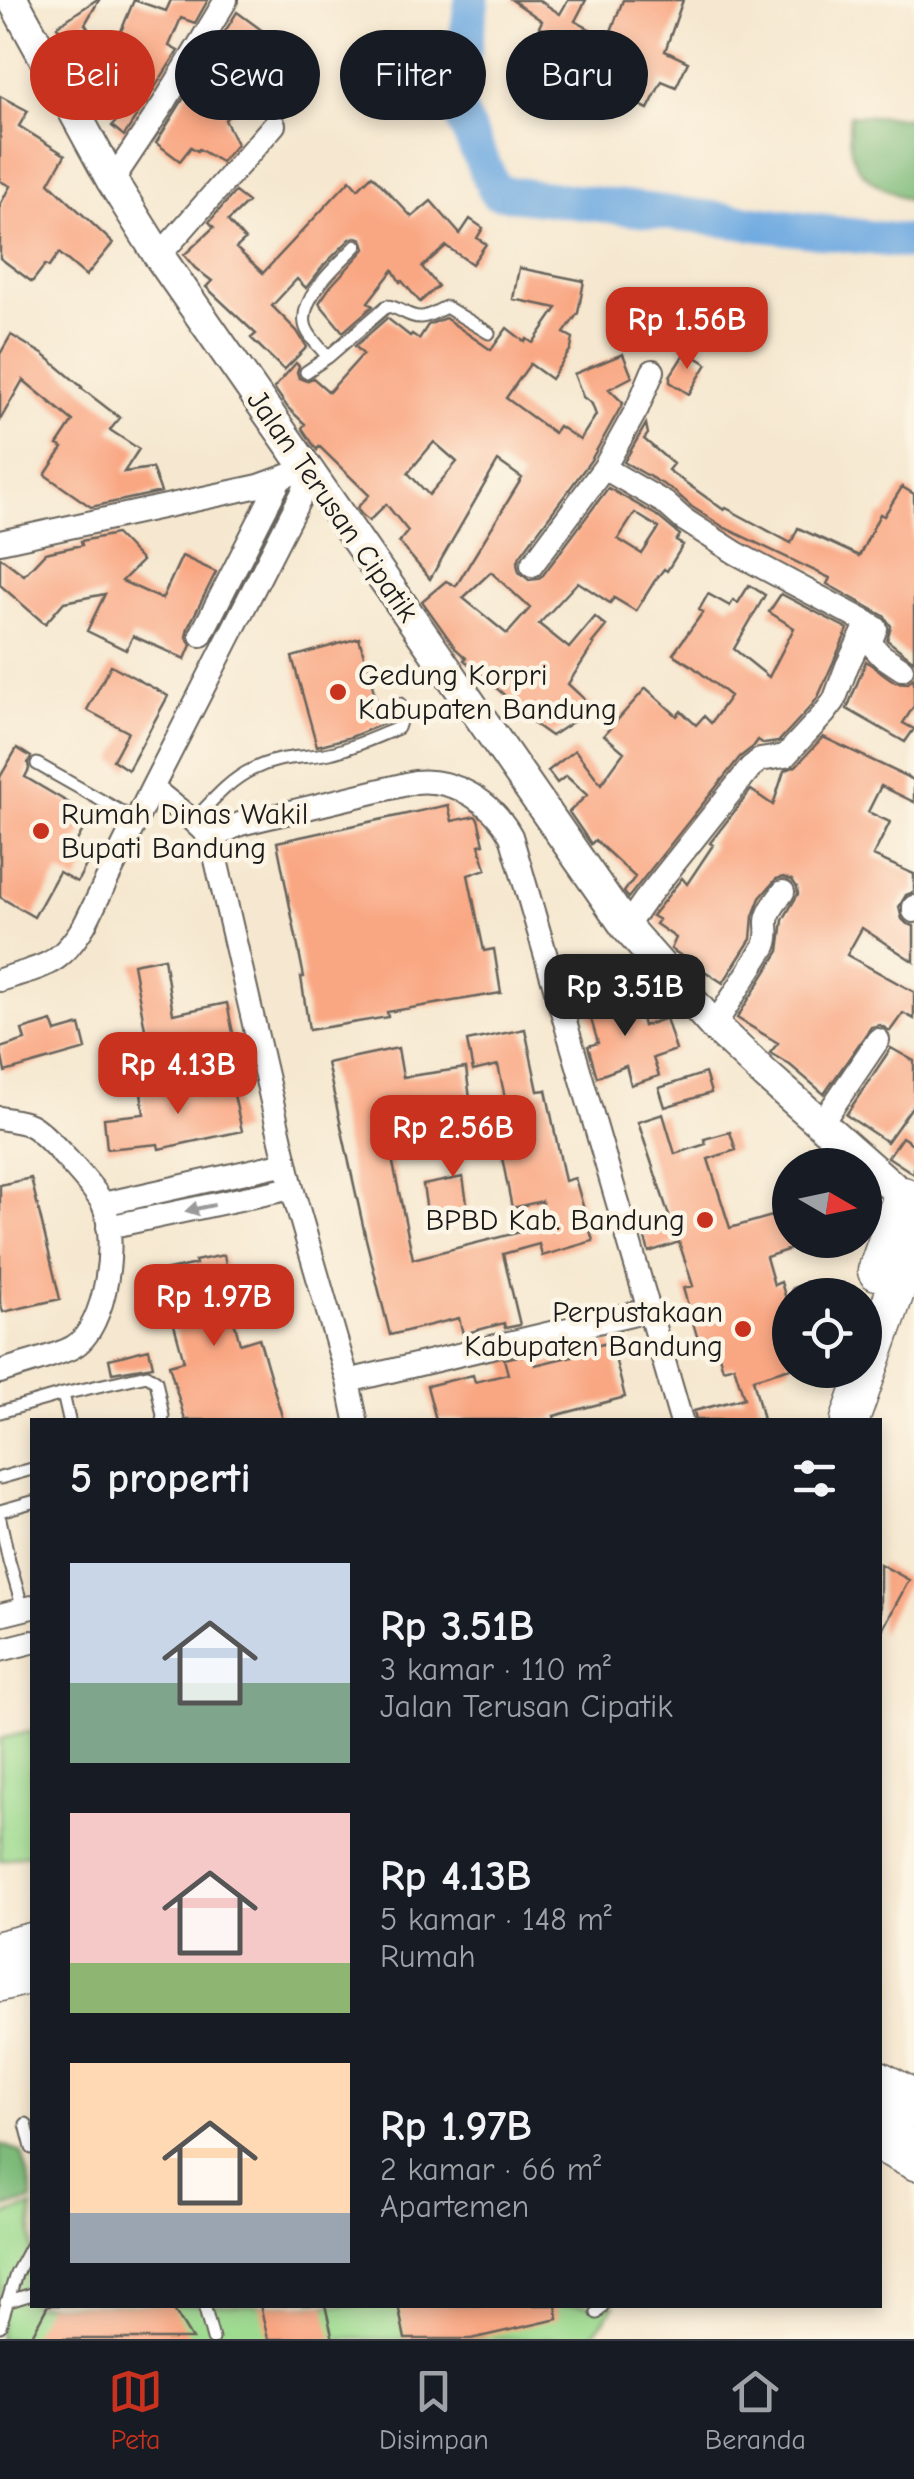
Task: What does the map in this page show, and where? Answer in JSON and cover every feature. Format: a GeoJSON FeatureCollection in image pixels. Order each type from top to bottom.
{"type":"FeatureCollection","features":[{"type":"Feature","properties":{"kind":"highway"},"geometry":{"type":"LineString","coordinates":[[874,1278],[909,1201]]}},
{"type":"Feature","properties":{"kind":"highway"},"geometry":{"type":"LineString","coordinates":[[851,1418],[914,1238]]}},
{"type":"Feature","properties":{"kind":"highway"},"geometry":{"type":"LineString","coordinates":[[827,1418],[837,1388]]}},
{"type":"Feature","properties":{"kind":"highway"},"geometry":{"type":"LineString","coordinates":[[0,1950],[30,1942]]}},
{"type":"Feature","properties":{"kind":"highway"},"geometry":{"type":"LineString","coordinates":[[0,1982],[30,1974]]}},
{"type":"Feature","properties":{"kind":"main road","name":"Jalan Terusan Cipatik"},"geometry":{"type":"LineString","coordinates":[[23,6],[112,181],[159,256],[276,409],[300,476],[626,927],[714,1026],[909,1201]]}},
{"type":"Feature","properties":{"kind":"main road"},"geometry":{"type":"LineString","coordinates":[[882,2096],[914,2113]]}},
{"type":"Feature","properties":{"kind":"main road"},"geometry":{"type":"LineString","coordinates":[[882,2129],[914,2146]]}},
{"type":"Feature","properties":{"kind":"street"},"geometry":{"type":"LineString","coordinates":[[112,181],[226,0]]}},
{"type":"Feature","properties":{"kind":"street"},"geometry":{"type":"LineString","coordinates":[[159,256],[274,125]]}},
{"type":"Feature","properties":{"kind":"street"},"geometry":{"type":"LineString","coordinates":[[532,566],[604,468],[653,371]]}},
{"type":"Feature","properties":{"kind":"street"},"geometry":{"type":"LineString","coordinates":[[604,468],[665,503],[736,553],[868,622],[876,628],[870,644],[902,669]]}},
{"type":"Feature","properties":{"kind":"street"},"geometry":{"type":"LineString","coordinates":[[0,542],[300,476]]}},
{"type":"Feature","properties":{"kind":"street"},"geometry":{"type":"LineString","coordinates":[[201,636],[300,476]]}},
{"type":"Feature","properties":{"kind":"street"},"geometry":{"type":"LineString","coordinates":[[0,980],[62,956],[85,924],[305,488],[300,476]]}},
{"type":"Feature","properties":{"kind":"street"},"geometry":{"type":"LineString","coordinates":[[626,927],[751,766],[760,760],[784,756],[824,714],[834,701],[868,622]]}},
{"type":"Feature","properties":{"kind":"street"},"geometry":{"type":"LineString","coordinates":[[211,838],[240,824],[431,780],[465,790],[504,824],[680,1418]]}},
{"type":"Feature","properties":{"kind":"street"},"geometry":{"type":"LineString","coordinates":[[152,788],[211,838],[292,1188],[356,1418]]}},
{"type":"Feature","properties":{"kind":"street"},"geometry":{"type":"LineString","coordinates":[[714,1026],[764,946],[769,934],[768,915],[783,892]]}},
{"type":"Feature","properties":{"kind":"street"},"geometry":{"type":"LineString","coordinates":[[820,1124],[878,1040]]}},
{"type":"Feature","properties":{"kind":"street"},"geometry":{"type":"LineString","coordinates":[[0,1118],[31,1125],[50,1140],[105,1215],[109,1262],[104,1297],[89,1330],[75,1347],[0,1372]]}},
{"type":"Feature","properties":{"kind":"street"},"geometry":{"type":"LineString","coordinates":[[105,1215],[286,1163]]}},
{"type":"Feature","properties":{"kind":"street"},"geometry":{"type":"LineString","coordinates":[[105,1215],[292,1188]]}},
{"type":"Feature","properties":{"kind":"street"},"geometry":{"type":"LineString","coordinates":[[348,1381],[648,1310]]}},
{"type":"Feature","properties":{"kind":"street"},"geometry":{"type":"LineString","coordinates":[[0,1650],[30,1642]]}},
{"type":"Feature","properties":{"kind":"street"},"geometry":{"type":"LineString","coordinates":[[882,2076],[914,2092]]}},
{"type":"Feature","properties":{"kind":"street"},"geometry":{"type":"LineString","coordinates":[[882,2149],[914,2166]]}},
{"type":"Feature","properties":{"kind":"lane"},"geometry":{"type":"LineString","coordinates":[[328,357],[306,330],[308,304],[319,284],[356,246]]}},
{"type":"Feature","properties":{"kind":"lane"},"geometry":{"type":"LineString","coordinates":[[306,372],[387,306],[396,306],[417,317],[446,307],[489,332]]}},
{"type":"Feature","properties":{"kind":"lane"},"geometry":{"type":"LineString","coordinates":[[193,820],[249,770],[280,758],[335,752],[398,728],[400,704]]}},
{"type":"Feature","properties":{"kind":"lane"},"geometry":{"type":"LineString","coordinates":[[37,764],[136,820]]}},
{"type":"Feature","properties":{"kind":"lane"},"geometry":{"type":"LineString","coordinates":[[0,1412],[147,1375],[156,1381],[163,1418]]}},
{"type":"Feature","properties":{"kind":"lane"},"geometry":{"type":"LineString","coordinates":[[63,1394],[69,1418]]}},
{"type":"Feature","properties":{"kind":"lane"},"geometry":{"type":"LineString","coordinates":[[0,1478],[30,1469]]}},
{"type":"Feature","properties":{"kind":"lane"},"geometry":{"type":"LineString","coordinates":[[18,1610],[0,1515],[30,1503]]}},
{"type":"Feature","properties":{"kind":"lane"},"geometry":{"type":"LineString","coordinates":[[26,2124],[30,2140]]}},
{"type":"Feature","properties":{"kind":"lane"},"geometry":{"type":"LineString","coordinates":[[0,2326],[16,2274],[30,2248]]}},
{"type":"Feature","properties":{"kind":"lane"},"geometry":{"type":"LineString","coordinates":[[6,2302],[30,2295]]}},
{"type":"Feature","properties":{"kind":"lane"},"geometry":{"type":"LineString","coordinates":[[202,2308],[213,2339]]}},
{"type":"Feature","properties":{"kind":"green space"},"geometry":{"type":"Polygon","coordinates":[[[850,115],[914,118],[914,204],[862,173],[851,151],[850,115]]]}},
{"type":"Feature","properties":{"kind":"green space"},"geometry":{"type":"Polygon","coordinates":[[[30,1732],[30,1854],[0,1861],[0,1739],[30,1732]]]}},
{"type":"Feature","properties":{"kind":"green space"},"geometry":{"type":"Polygon","coordinates":[[[0,2144],[22,2153],[30,2182],[30,2202],[0,2209],[0,2144]]]}},
{"type":"Feature","properties":{"kind":"green space"},"geometry":{"type":"Polygon","coordinates":[[[30,2208],[30,2308],[613,2308],[590,2339],[0,2339],[0,2216],[30,2208]]]}},
{"type":"Feature","properties":{"kind":"building"},"geometry":{"type":"Polygon","coordinates":[[[99,0],[85,24],[89,30],[60,30],[57,26],[99,0]]]}},
{"type":"Feature","properties":{"kind":"building"},"geometry":{"type":"Polygon","coordinates":[[[134,0],[166,11],[171,0],[208,0],[195,23],[181,18],[169,46],[175,49],[155,87],[155,30],[122,30],[134,0]]]}},
{"type":"Feature","properties":{"kind":"building"},"geometry":{"type":"Polygon","coordinates":[[[512,0],[539,0],[560,14],[568,0],[586,0],[575,21],[592,30],[545,30],[539,27],[542,21],[512,0]]]}},
{"type":"Feature","properties":{"kind":"building"},"geometry":{"type":"Polygon","coordinates":[[[623,0],[683,0],[665,51],[688,62],[676,87],[662,81],[648,109],[648,30],[611,30],[623,0]]]}},
{"type":"Feature","properties":{"kind":"building"},"geometry":{"type":"Polygon","coordinates":[[[237,12],[261,30],[226,30],[237,12]]]}},
{"type":"Feature","properties":{"kind":"building"},"geometry":{"type":"Polygon","coordinates":[[[0,96],[28,111],[19,126],[65,155],[49,183],[113,243],[86,276],[59,253],[32,282],[0,258],[0,205],[10,186],[0,181],[0,96]]]}},
{"type":"Feature","properties":{"kind":"building"},"geometry":{"type":"Polygon","coordinates":[[[175,112],[175,120],[225,120],[237,144],[221,162],[191,147],[180,161],[156,143],[175,112]]]}},
{"type":"Feature","properties":{"kind":"building"},"geometry":{"type":"Polygon","coordinates":[[[117,120],[134,120],[124,136],[112,126],[117,120]]]}},
{"type":"Feature","properties":{"kind":"building"},"geometry":{"type":"Polygon","coordinates":[[[372,175],[412,217],[431,201],[460,234],[470,219],[483,228],[477,238],[486,244],[472,264],[446,246],[422,267],[438,286],[420,302],[393,270],[368,302],[373,306],[343,332],[319,303],[365,249],[362,239],[350,239],[306,288],[297,279],[272,306],[307,347],[284,370],[251,338],[256,334],[206,287],[212,281],[184,255],[214,227],[209,222],[235,192],[248,202],[228,221],[245,240],[236,248],[263,273],[350,180],[358,189],[372,175]]]}},
{"type":"Feature","properties":{"kind":"building"},"geometry":{"type":"Polygon","coordinates":[[[519,268],[584,281],[578,313],[564,333],[573,338],[571,349],[551,379],[530,364],[506,398],[554,433],[559,426],[580,440],[596,415],[574,374],[623,354],[632,377],[609,389],[623,403],[591,460],[520,556],[519,572],[529,580],[543,575],[608,488],[656,515],[680,535],[676,541],[683,545],[636,611],[614,598],[610,603],[578,582],[539,624],[569,648],[595,617],[606,626],[568,684],[594,708],[551,736],[506,704],[509,699],[464,660],[422,601],[446,581],[456,586],[522,478],[498,461],[430,579],[399,542],[408,531],[386,504],[369,521],[361,514],[357,508],[369,495],[319,446],[317,450],[302,428],[305,424],[274,388],[296,363],[299,378],[313,378],[329,392],[363,354],[355,346],[387,318],[419,339],[428,325],[445,318],[491,350],[507,328],[525,342],[527,339],[533,343],[557,308],[513,299],[519,268]],[[434,442],[408,473],[429,495],[457,462],[434,442]],[[635,513],[618,539],[642,554],[659,528],[635,513]],[[491,572],[463,598],[507,634],[530,608],[491,572]]]}},
{"type":"Feature","properties":{"kind":"building"},"geometry":{"type":"Polygon","coordinates":[[[11,335],[44,355],[120,418],[110,430],[139,449],[124,472],[152,468],[161,492],[91,507],[45,475],[63,448],[57,445],[73,421],[23,380],[0,420],[0,354],[11,335]]]}},
{"type":"Feature","properties":{"kind":"building"},"geometry":{"type":"Polygon","coordinates":[[[686,351],[707,364],[689,394],[670,382],[686,351]]]}},
{"type":"Feature","properties":{"kind":"building"},"geometry":{"type":"Polygon","coordinates":[[[646,424],[648,434],[644,439],[673,464],[668,470],[724,510],[791,543],[798,528],[859,556],[880,514],[884,516],[902,487],[914,494],[914,661],[887,640],[891,626],[884,616],[827,584],[830,578],[725,528],[673,490],[624,462],[646,424]]]}},
{"type":"Feature","properties":{"kind":"building"},"geometry":{"type":"Polygon","coordinates":[[[116,534],[142,561],[122,581],[162,599],[182,556],[216,572],[188,628],[186,637],[191,645],[185,659],[133,636],[126,650],[87,631],[105,594],[64,602],[45,624],[0,585],[0,557],[24,575],[45,553],[116,534]]]}},
{"type":"Feature","properties":{"kind":"building"},"geometry":{"type":"Polygon","coordinates":[[[749,585],[765,595],[734,649],[769,677],[794,628],[769,612],[781,594],[848,629],[813,704],[778,742],[764,744],[758,740],[740,757],[628,898],[624,892],[635,877],[595,840],[591,844],[569,812],[587,795],[566,776],[557,783],[548,771],[575,750],[601,784],[624,752],[604,735],[646,688],[677,716],[681,711],[696,725],[704,716],[711,723],[730,696],[673,654],[703,612],[699,610],[708,594],[730,606],[733,600],[738,603],[749,585]]]}},
{"type":"Feature","properties":{"kind":"building","name":"Gedung Korpri Kabupaten Bandung"},"geometry":{"type":"Polygon","coordinates":[[[359,638],[383,724],[317,746],[292,657],[359,638]]]}},
{"type":"Feature","properties":{"kind":"building"},"geometry":{"type":"Polygon","coordinates":[[[866,661],[895,682],[908,683],[914,678],[914,706],[903,723],[914,729],[905,742],[847,709],[866,661]]]}},
{"type":"Feature","properties":{"kind":"building"},"geometry":{"type":"Polygon","coordinates":[[[111,665],[168,696],[128,770],[113,760],[128,732],[87,710],[111,665]]]}},
{"type":"Feature","properties":{"kind":"building"},"geometry":{"type":"Polygon","coordinates":[[[823,737],[914,780],[914,802],[881,786],[868,812],[890,822],[873,856],[914,874],[914,892],[906,895],[899,907],[902,919],[914,926],[914,962],[862,928],[847,955],[914,992],[914,1019],[903,1013],[890,1031],[880,1025],[871,1027],[824,1094],[770,1053],[778,1043],[737,1018],[779,951],[783,920],[798,894],[792,880],[776,879],[760,898],[751,939],[723,983],[671,949],[676,938],[656,924],[659,920],[652,916],[682,878],[687,884],[713,845],[710,843],[751,790],[773,805],[784,771],[796,766],[823,737]]]}},
{"type":"Feature","properties":{"kind":"building","name":"Rumah Dinas Wakil Bupati Bandung"},"geometry":{"type":"Polygon","coordinates":[[[17,748],[31,757],[25,777],[91,816],[74,846],[91,856],[77,882],[59,872],[34,917],[0,897],[0,777],[17,748]]]}},
{"type":"Feature","properties":{"kind":"building"},"geometry":{"type":"Polygon","coordinates":[[[448,805],[452,821],[475,816],[478,819],[484,844],[479,845],[486,869],[468,875],[484,951],[494,949],[501,993],[309,1030],[304,977],[277,842],[448,805]]]}},
{"type":"Feature","properties":{"kind":"building"},"geometry":{"type":"Polygon","coordinates":[[[164,958],[173,1014],[227,1003],[235,1043],[185,1053],[182,1033],[147,1040],[133,964],[164,958]]]}},
{"type":"Feature","properties":{"kind":"building"},"geometry":{"type":"Polygon","coordinates":[[[609,984],[619,1020],[640,1014],[643,1026],[666,1018],[676,1050],[653,1058],[659,1076],[631,1085],[626,1066],[597,1077],[588,1046],[598,1043],[583,992],[609,984]]]}},
{"type":"Feature","properties":{"kind":"building"},"geometry":{"type":"Polygon","coordinates":[[[52,1021],[56,1032],[80,1025],[86,1049],[5,1072],[0,1048],[25,1040],[22,1030],[52,1021]]]}},
{"type":"Feature","properties":{"kind":"building"},"geometry":{"type":"Polygon","coordinates":[[[525,1029],[538,1091],[546,1090],[565,1181],[575,1178],[593,1241],[542,1256],[539,1244],[503,1254],[520,1325],[505,1328],[504,1323],[463,1334],[459,1318],[390,1335],[327,1063],[398,1048],[403,1077],[466,1068],[472,1114],[452,1147],[419,1152],[413,1114],[384,1120],[413,1259],[548,1225],[542,1201],[512,1208],[497,1132],[490,1134],[484,1102],[505,1098],[498,1065],[473,1071],[467,1041],[525,1029]]]}},
{"type":"Feature","properties":{"kind":"building"},"geometry":{"type":"Polygon","coordinates":[[[891,1048],[914,1061],[914,1104],[887,1142],[846,1115],[891,1048]]]}},
{"type":"Feature","properties":{"kind":"building"},"geometry":{"type":"Polygon","coordinates":[[[705,1073],[711,1093],[665,1107],[659,1088],[705,1073]]]}},
{"type":"Feature","properties":{"kind":"building"},"geometry":{"type":"Polygon","coordinates":[[[230,1077],[242,1131],[159,1149],[158,1144],[107,1149],[104,1118],[144,1114],[141,1093],[230,1077]]]}},
{"type":"Feature","properties":{"kind":"building"},"geometry":{"type":"Polygon","coordinates":[[[663,1114],[675,1154],[706,1144],[704,1139],[730,1132],[736,1150],[708,1159],[730,1228],[772,1216],[772,1255],[766,1257],[772,1278],[772,1373],[753,1379],[763,1418],[696,1418],[694,1411],[744,1398],[734,1366],[723,1369],[716,1345],[701,1350],[683,1288],[693,1286],[679,1242],[649,1252],[643,1232],[671,1222],[638,1122],[663,1114]]]}},
{"type":"Feature","properties":{"kind":"building"},"geometry":{"type":"Polygon","coordinates":[[[902,1137],[914,1145],[914,1174],[888,1157],[902,1137]]]}},
{"type":"Feature","properties":{"kind":"building"},"geometry":{"type":"Polygon","coordinates":[[[463,1177],[469,1216],[429,1225],[423,1185],[463,1177]]]}},
{"type":"Feature","properties":{"kind":"building"},"geometry":{"type":"Polygon","coordinates":[[[31,1178],[60,1299],[3,1312],[0,1185],[31,1178]]]}},
{"type":"Feature","properties":{"kind":"building"},"geometry":{"type":"Polygon","coordinates":[[[224,1255],[227,1271],[221,1272],[240,1344],[259,1338],[282,1418],[184,1418],[169,1365],[184,1361],[164,1288],[148,1291],[145,1275],[196,1264],[195,1261],[224,1255]]]}},
{"type":"Feature","properties":{"kind":"building"},"geometry":{"type":"Polygon","coordinates":[[[611,1342],[625,1397],[554,1418],[435,1418],[427,1386],[473,1375],[475,1382],[508,1374],[504,1359],[532,1353],[535,1365],[572,1356],[571,1352],[611,1342]]]}},
{"type":"Feature","properties":{"kind":"building"},"geometry":{"type":"Polygon","coordinates":[[[149,1349],[153,1366],[112,1373],[109,1359],[149,1349]]]}},
{"type":"Feature","properties":{"kind":"building"},"geometry":{"type":"Polygon","coordinates":[[[882,1565],[909,1580],[882,1630],[882,1565]]]}},
{"type":"Feature","properties":{"kind":"building"},"geometry":{"type":"Polygon","coordinates":[[[46,2308],[173,2308],[192,2339],[30,2339],[46,2308]]]}},
{"type":"Feature","properties":{"kind":"building"},"geometry":{"type":"Polygon","coordinates":[[[261,2308],[326,2308],[333,2339],[268,2339],[261,2308]]]}},
{"type":"Feature","properties":{"kind":"building"},"geometry":{"type":"Polygon","coordinates":[[[399,2308],[556,2308],[558,2319],[471,2339],[405,2339],[399,2308]]]}},
{"type":"Feature","properties":{"kind":"waterway"},"geometry":{"type":"LineString","coordinates":[[472,0],[456,104],[496,192],[914,243]]}},
{"type":"Feature","properties":{"kind":"place","name":"Gedung Korpri Kabupaten Bandung"},"geometry":{"type":"Point","coordinates":[338,692]}},
{"type":"Feature","properties":{"kind":"place","name":"Rumah Dinas Wakil Bupati Bandung"},"geometry":{"type":"Point","coordinates":[41,831]}},
{"type":"Feature","properties":{"kind":"place","name":"BPBD Kab. Bandung"},"geometry":{"type":"Point","coordinates":[705,1220]}},
{"type":"Feature","properties":{"kind":"place","name":"Perpustakaan Kabupaten Bandung"},"geometry":{"type":"Point","coordinates":[743,1329]}}]}
